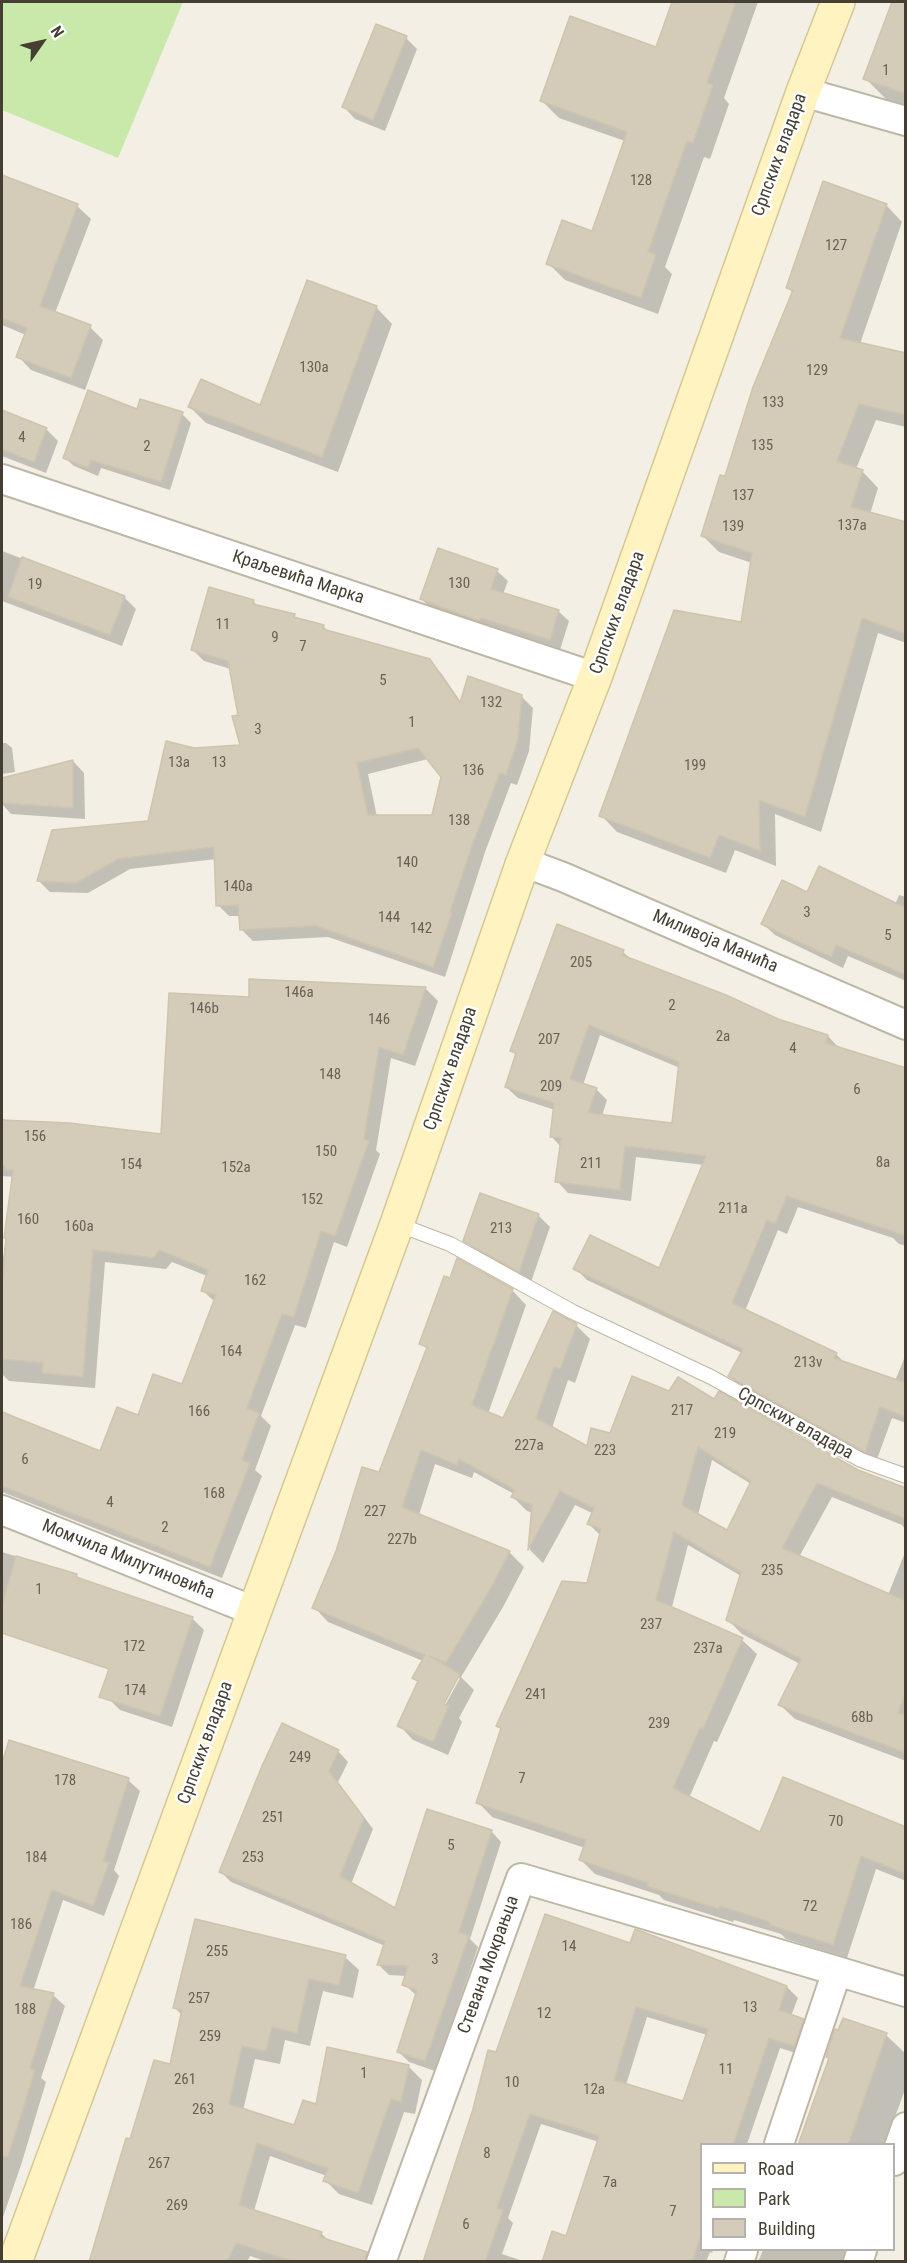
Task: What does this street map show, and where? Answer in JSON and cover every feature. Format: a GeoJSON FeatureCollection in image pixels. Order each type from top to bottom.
{"type":"FeatureCollection","features":[{"type":"Feature","properties":{"kind":"main road","name":"Српских владара"},"geometry":{"type":"LineString","coordinates":[[15,2262],[397,1224],[523,862],[595,677],[803,92],[838,2]]}},
{"type":"Feature","properties":{"kind":"street"},"geometry":{"type":"LineString","coordinates":[[803,92],[906,121]]}},
{"type":"Feature","properties":{"kind":"street","name":"Краљевића Марка"},"geometry":{"type":"LineString","coordinates":[[2,479],[595,677]]}},
{"type":"Feature","properties":{"kind":"street","name":"Миливоја Манића"},"geometry":{"type":"LineString","coordinates":[[523,862],[563,877],[906,1025]]}},
{"type":"Feature","properties":{"kind":"street","name":"Момчила Милутиновића"},"geometry":{"type":"LineString","coordinates":[[2,1510],[254,1611]]}},
{"type":"Feature","properties":{"kind":"street","name":"Стевана Мокрањца"},"geometry":{"type":"LineString","coordinates":[[381,2262],[521,1878],[837,1971]]}},
{"type":"Feature","properties":{"kind":"street"},"geometry":{"type":"LineString","coordinates":[[780,2143],[837,1971],[906,1992]]}},
{"type":"Feature","properties":{"kind":"street"},"geometry":{"type":"LineString","coordinates":[[895,2158],[906,2127]]}},
{"type":"Feature","properties":{"kind":"lane","name":"Српских владара"},"geometry":{"type":"LineString","coordinates":[[397,1224],[450,1244],[573,1312],[711,1377],[861,1460],[906,1476]]}},
{"type":"Feature","properties":{"kind":"green space"},"geometry":{"type":"Polygon","coordinates":[[[2,2],[183,2],[118,158],[2,110],[2,2]]]}},
{"type":"Feature","properties":{"kind":"building"},"geometry":{"type":"Polygon","coordinates":[[[672,2],[736,2],[707,83],[713,85],[693,143],[687,141],[648,252],[656,255],[641,298],[546,264],[562,220],[592,231],[627,132],[540,101],[570,16],[656,47],[672,2]]]}},
{"type":"Feature","properties":{"kind":"building"},"geometry":{"type":"Polygon","coordinates":[[[892,2],[906,2],[906,94],[863,79],[892,2]]]}},
{"type":"Feature","properties":{"kind":"building"},"geometry":{"type":"Polygon","coordinates":[[[376,24],[407,36],[373,120],[342,107],[376,24]]]}},
{"type":"Feature","properties":{"kind":"building"},"geometry":{"type":"Polygon","coordinates":[[[2,175],[78,204],[40,306],[91,325],[71,378],[16,357],[27,328],[2,318],[2,175]]]}},
{"type":"Feature","properties":{"kind":"building"},"geometry":{"type":"Polygon","coordinates":[[[823,181],[887,204],[840,338],[906,353],[906,415],[859,404],[837,461],[863,470],[851,507],[906,522],[906,634],[862,618],[805,817],[759,800],[760,851],[719,835],[710,858],[599,816],[674,610],[741,622],[752,553],[701,536],[720,475],[725,476],[753,387],[793,290],[786,288],[823,181]]]}},
{"type":"Feature","properties":{"kind":"building"},"geometry":{"type":"Polygon","coordinates":[[[307,280],[377,306],[322,457],[188,407],[201,379],[260,405],[307,280]]]}},
{"type":"Feature","properties":{"kind":"building"},"geometry":{"type":"Polygon","coordinates":[[[88,390],[137,409],[140,399],[183,412],[161,482],[91,460],[88,468],[63,458],[88,390]]]}},
{"type":"Feature","properties":{"kind":"building"},"geometry":{"type":"Polygon","coordinates":[[[2,410],[47,428],[34,462],[2,449],[2,410]]]}},
{"type":"Feature","properties":{"kind":"building"},"geometry":{"type":"Polygon","coordinates":[[[438,548],[498,569],[491,589],[559,610],[550,640],[481,618],[479,621],[420,599],[438,548]]]}},
{"type":"Feature","properties":{"kind":"building"},"geometry":{"type":"Polygon","coordinates":[[[22,557],[125,596],[110,635],[8,597],[22,557]]]}},
{"type":"Feature","properties":{"kind":"building"},"geometry":{"type":"Polygon","coordinates":[[[209,587],[254,600],[253,604],[295,614],[294,617],[324,625],[323,629],[430,659],[460,703],[468,676],[522,695],[518,739],[506,775],[500,773],[474,840],[433,967],[316,926],[240,930],[238,905],[216,906],[214,847],[118,859],[76,883],[37,881],[52,830],[148,821],[166,741],[194,748],[240,745],[232,716],[238,715],[228,661],[191,650],[209,587]],[[418,748],[357,763],[368,815],[432,815],[441,777],[418,748]]]}},
{"type":"Feature","properties":{"kind":"building"},"geometry":{"type":"Polygon","coordinates":[[[73,760],[73,808],[2,803],[2,778],[73,760]]]}},
{"type":"Feature","properties":{"kind":"building"},"geometry":{"type":"Polygon","coordinates":[[[819,866],[906,908],[906,975],[836,945],[831,957],[761,924],[782,880],[807,892],[819,866]]]}},
{"type":"Feature","properties":{"kind":"building"},"geometry":{"type":"Polygon","coordinates":[[[557,924],[624,950],[622,955],[726,995],[778,1019],[828,1035],[826,1043],[906,1068],[906,1236],[787,1196],[775,1224],[767,1220],[732,1303],[837,1353],[834,1358],[906,1383],[906,1417],[880,1407],[865,1452],[728,1376],[743,1349],[573,1269],[590,1235],[659,1268],[706,1156],[625,1146],[620,1190],[555,1182],[561,1138],[550,1137],[554,1103],[505,1087],[516,1053],[510,1051],[557,924]],[[589,1025],[570,1079],[597,1088],[588,1113],[672,1123],[679,1062],[589,1025]]]}},
{"type":"Feature","properties":{"kind":"building"},"geometry":{"type":"Polygon","coordinates":[[[249,979],[426,987],[403,1055],[379,1047],[364,1139],[369,1141],[335,1236],[321,1231],[294,1317],[282,1314],[247,1408],[259,1413],[242,1460],[250,1463],[210,1567],[2,1486],[2,1412],[100,1451],[117,1407],[138,1415],[153,1374],[182,1384],[216,1295],[201,1291],[208,1270],[159,1250],[154,1258],[93,1250],[83,1377],[42,1373],[43,1363],[2,1359],[2,1286],[6,1238],[4,1238],[13,1170],[5,1170],[5,1166],[2,1165],[2,1120],[69,1123],[161,1134],[169,993],[249,997],[249,979]]]}},
{"type":"Feature","properties":{"kind":"building"},"geometry":{"type":"Polygon","coordinates":[[[480,1193],[539,1214],[519,1272],[463,1241],[480,1193]]]}},
{"type":"Feature","properties":{"kind":"building"},"geometry":{"type":"Polygon","coordinates":[[[457,1258],[513,1289],[472,1405],[503,1418],[553,1311],[577,1324],[560,1369],[554,1367],[536,1418],[587,1446],[591,1428],[610,1433],[632,1376],[669,1391],[678,1377],[714,1399],[719,1391],[858,1470],[906,1488],[906,1519],[817,1483],[782,1548],[906,1601],[906,1691],[898,1713],[906,1716],[906,1753],[778,1705],[801,1659],[726,1620],[741,1572],[674,1532],[656,1600],[743,1638],[703,1729],[700,1728],[673,1788],[760,1832],[783,1777],[906,1827],[906,1874],[861,1856],[833,1945],[720,1906],[719,1909],[647,1886],[648,1883],[579,1860],[586,1840],[476,1803],[501,1728],[496,1726],[562,1581],[587,1583],[601,1529],[587,1524],[594,1508],[560,1491],[528,1550],[532,1505],[511,1497],[515,1490],[459,1459],[457,1465],[421,1450],[402,1507],[510,1551],[446,1663],[429,1656],[460,1674],[444,1704],[449,1706],[433,1742],[397,1726],[418,1681],[412,1678],[425,1655],[312,1608],[336,1551],[362,1467],[379,1472],[427,1347],[419,1344],[444,1276],[450,1278],[457,1258]],[[698,1447],[682,1505],[727,1530],[751,1481],[698,1447]]]}},
{"type":"Feature","properties":{"kind":"building"},"geometry":{"type":"Polygon","coordinates":[[[16,1556],[77,1574],[76,1577],[193,1617],[160,1716],[99,1697],[109,1669],[2,1633],[2,1605],[16,1556]]]}},
{"type":"Feature","properties":{"kind":"building"},"geometry":{"type":"Polygon","coordinates":[[[282,1723],[339,1750],[329,1771],[364,1818],[340,1876],[395,1908],[427,1809],[492,1830],[459,1932],[469,1936],[425,2061],[397,2052],[417,1990],[402,1985],[408,1966],[377,1965],[385,1941],[219,1872],[282,1723]]]}},
{"type":"Feature","properties":{"kind":"building"},"geometry":{"type":"Polygon","coordinates":[[[9,1740],[129,1778],[103,1861],[109,1863],[93,1906],[52,1890],[20,1986],[54,1993],[30,2068],[35,2070],[8,2157],[2,2156],[2,1763],[9,1740]]]}},
{"type":"Feature","properties":{"kind":"building"},"geometry":{"type":"Polygon","coordinates":[[[545,1914],[630,1943],[635,1929],[787,1986],[779,2010],[804,2019],[794,2046],[769,2038],[734,2143],[700,2143],[700,2239],[692,2262],[542,2262],[552,2231],[566,2236],[599,2136],[530,2114],[497,2208],[503,2210],[485,2262],[423,2262],[473,2109],[488,2050],[496,2052],[545,1914]],[[636,2007],[614,2080],[683,2101],[708,2029],[636,2007]]]}},
{"type":"Feature","properties":{"kind":"building"},"geometry":{"type":"Polygon","coordinates":[[[195,1919],[346,1955],[339,1985],[309,1979],[297,2033],[272,2027],[266,2051],[242,2046],[229,2104],[294,2125],[303,2100],[316,2104],[327,2047],[409,2065],[401,2102],[391,2099],[358,2193],[323,2181],[328,2169],[257,2143],[239,2205],[322,2232],[320,2237],[367,2252],[365,2262],[295,2262],[236,2243],[227,2262],[89,2262],[126,2138],[130,2139],[154,2060],[170,2064],[182,2010],[173,2008],[195,1919]]]}},
{"type":"Feature","properties":{"kind":"building"},"geometry":{"type":"Polygon","coordinates":[[[843,2018],[887,2033],[849,2143],[799,2143],[829,2058],[826,2057],[835,2029],[838,2030],[843,2018]]]}}]}
